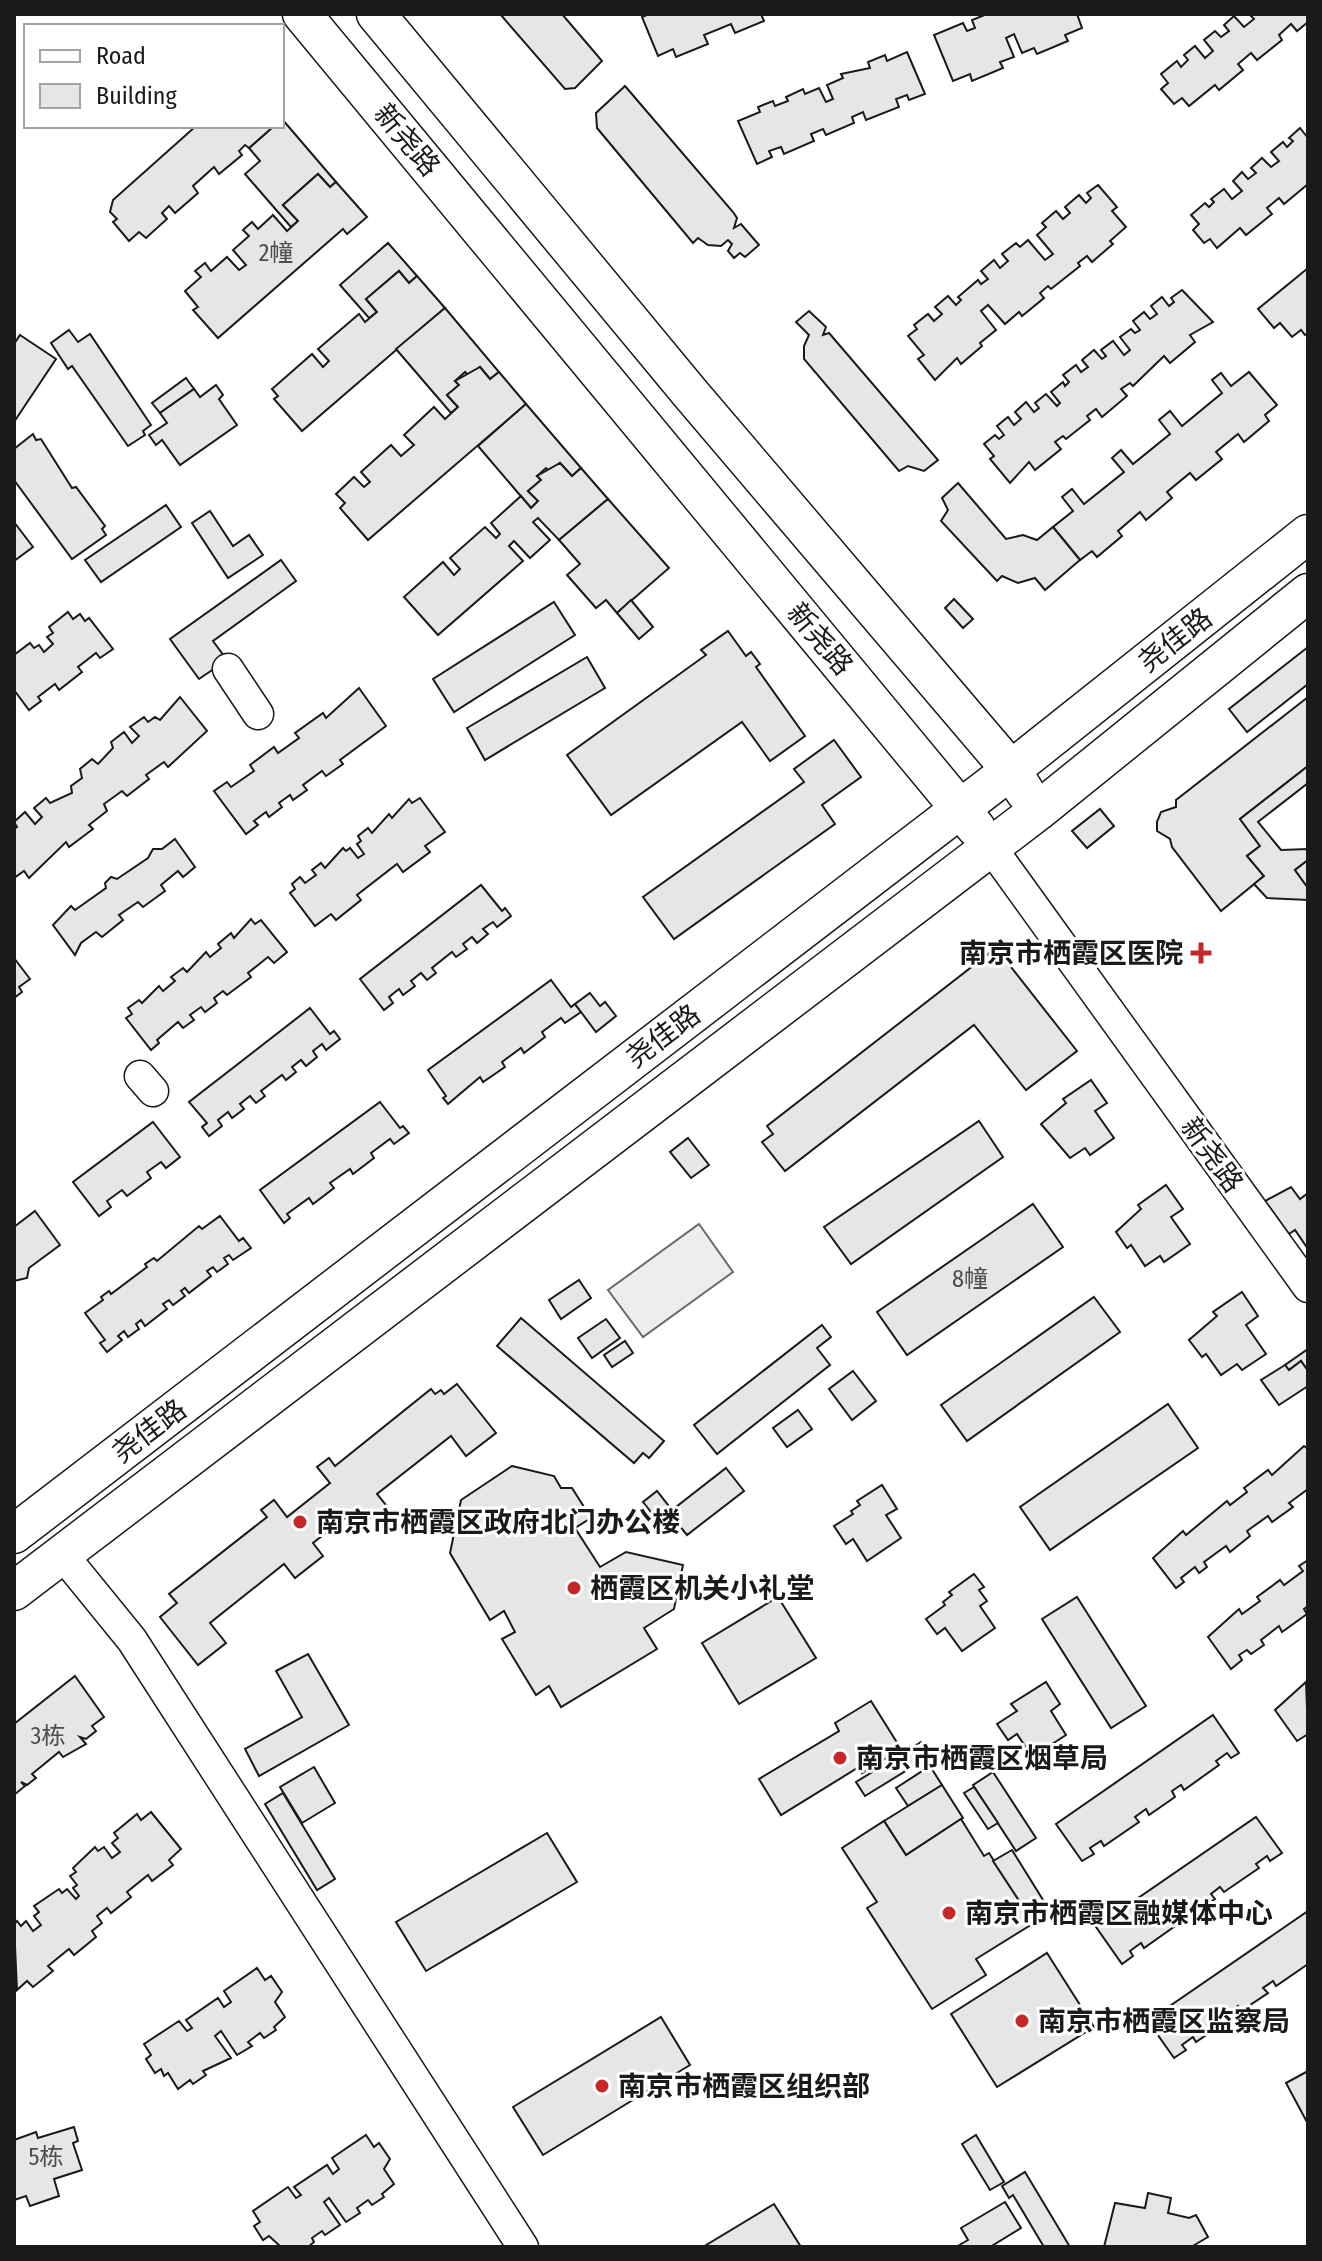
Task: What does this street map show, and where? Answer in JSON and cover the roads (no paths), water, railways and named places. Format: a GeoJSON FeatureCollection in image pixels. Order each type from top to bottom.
{"type":"FeatureCollection","features":[{"type":"Feature","properties":{"kind":"main road","name":"新尧路"},"geometry":{"type":"LineString","coordinates":[[302,14],[990,846]]}},
{"type":"Feature","properties":{"kind":"main road","name":"新尧路"},"geometry":{"type":"LineString","coordinates":[[376,14],[683,384],[1011,770],[1038,811]]}},
{"type":"Feature","properties":{"kind":"main road","name":"尧佳路"},"geometry":{"type":"LineString","coordinates":[[14,1534],[961,809],[1308,534]]}},
{"type":"Feature","properties":{"kind":"main road","name":"尧佳路"},"geometry":{"type":"LineString","coordinates":[[14,1591],[1038,811],[1308,593]]}},
{"type":"Feature","properties":{"kind":"street"},"geometry":{"type":"LineString","coordinates":[[228,669],[258,714]]}},
{"type":"Feature","properties":{"kind":"street","name":"新尧路"},"geometry":{"type":"LineString","coordinates":[[990,846],[1308,1287]]}},
{"type":"Feature","properties":{"kind":"street"},"geometry":{"type":"LineString","coordinates":[[62,1554],[132,1640],[523,2247]]}},
{"type":"Feature","properties":{"kind":"place","name":"南京市栖霞区医院"},"geometry":{"type":"Point","coordinates":[1201,953]}},
{"type":"Feature","properties":{"kind":"place","name":"南京市栖霞区政府北门办公楼"},"geometry":{"type":"Point","coordinates":[300,1522]}},
{"type":"Feature","properties":{"kind":"place","name":"栖霞区机关小礼堂"},"geometry":{"type":"Point","coordinates":[574,1588]}},
{"type":"Feature","properties":{"kind":"place","name":"南京市栖霞区烟草局"},"geometry":{"type":"Point","coordinates":[840,1758]}},
{"type":"Feature","properties":{"kind":"place","name":"南京市栖霞区融媒体中心"},"geometry":{"type":"Point","coordinates":[949,1913]}},
{"type":"Feature","properties":{"kind":"place","name":"南京市栖霞区监察局"},"geometry":{"type":"Point","coordinates":[1022,2021]}},
{"type":"Feature","properties":{"kind":"place","name":"南京市栖霞区组织部"},"geometry":{"type":"Point","coordinates":[602,2086]}}]}
